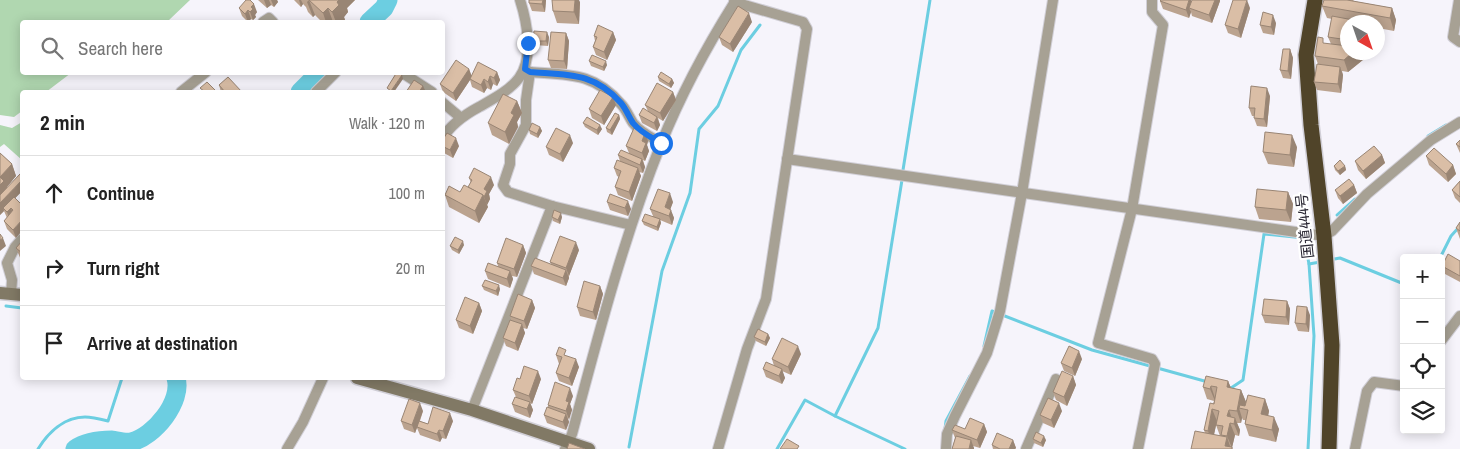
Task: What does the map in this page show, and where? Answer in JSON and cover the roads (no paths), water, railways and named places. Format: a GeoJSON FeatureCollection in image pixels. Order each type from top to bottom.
{"type":"FeatureCollection","features":[{"type":"Feature","properties":{"kind":"highway","name":"国道444号"},"geometry":{"type":"LineString","coordinates":[[1315,0],[1306,55],[1311,125],[1324,236],[1332,345],[1329,449]]}},
{"type":"Feature","properties":{"kind":"main road"},"geometry":{"type":"LineString","coordinates":[[364,380],[472,410],[566,446],[589,449]]}},
{"type":"Feature","properties":{"kind":"street"},"geometry":{"type":"LineString","coordinates":[[520,0],[526,21],[528,43],[526,125],[510,154],[510,164],[503,185],[508,192],[552,206],[631,225]]}},
{"type":"Feature","properties":{"kind":"street"},"geometry":{"type":"LineString","coordinates":[[946,449],[947,434],[987,354],[999,314],[1022,193],[1053,0]]}},
{"type":"Feature","properties":{"kind":"street"},"geometry":{"type":"LineString","coordinates":[[1138,449],[1154,368],[1152,359],[1098,343],[1132,209],[1163,25],[1152,12],[1152,0]]}},
{"type":"Feature","properties":{"kind":"street"},"geometry":{"type":"LineString","coordinates":[[1459,0],[1453,37],[1460,42]]}},
{"type":"Feature","properties":{"kind":"street"},"geometry":{"type":"LineString","coordinates":[[566,446],[572,434],[609,297],[631,225],[661,143],[701,58],[735,1],[803,22],[808,29],[766,299],[747,349],[718,449]]}},
{"type":"Feature","properties":{"kind":"street"},"geometry":{"type":"LineString","coordinates":[[445,134],[460,117],[500,95],[528,70],[581,76],[602,86],[622,104],[641,131],[661,143]]}},
{"type":"Feature","properties":{"kind":"street"},"geometry":{"type":"LineString","coordinates":[[184,90],[202,75]]}},
{"type":"Feature","properties":{"kind":"street"},"geometry":{"type":"LineString","coordinates":[[318,90],[330,75]]}},
{"type":"Feature","properties":{"kind":"street"},"geometry":{"type":"LineString","coordinates":[[406,75],[430,90]]}},
{"type":"Feature","properties":{"kind":"street"},"geometry":{"type":"LineString","coordinates":[[445,104],[460,117]]}},
{"type":"Feature","properties":{"kind":"street"},"geometry":{"type":"LineString","coordinates":[[787,159],[1324,236],[1374,188],[1432,140],[1460,122]]}},
{"type":"Feature","properties":{"kind":"street"},"geometry":{"type":"LineString","coordinates":[[472,410],[552,206]]}},
{"type":"Feature","properties":{"kind":"street"},"geometry":{"type":"LineString","coordinates":[[11,294],[12,280],[7,263],[20,241]]}},
{"type":"Feature","properties":{"kind":"street"},"geometry":{"type":"LineString","coordinates":[[1445,336],[1460,316]]}},
{"type":"Feature","properties":{"kind":"street"},"geometry":{"type":"LineString","coordinates":[[1026,449],[1056,379]]}},
{"type":"Feature","properties":{"kind":"street"},"geometry":{"type":"LineString","coordinates":[[287,449],[303,422],[322,380]]}},
{"type":"Feature","properties":{"kind":"street"},"geometry":{"type":"LineString","coordinates":[[1355,449],[1367,392],[1374,382],[1400,385]]}},
{"type":"Feature","properties":{"kind":"waterway"},"geometry":{"type":"LineString","coordinates":[[371,20],[384,8],[388,0]]}},
{"type":"Feature","properties":{"kind":"waterway"},"geometry":{"type":"LineString","coordinates":[[903,170],[930,0]]}},
{"type":"Feature","properties":{"kind":"waterway"},"geometry":{"type":"LineString","coordinates":[[629,447],[662,271],[690,193],[699,129],[718,106],[741,50],[760,25]]}},
{"type":"Feature","properties":{"kind":"waterway"},"geometry":{"type":"LineString","coordinates":[[302,90],[317,75]]}},
{"type":"Feature","properties":{"kind":"waterway"},"geometry":{"type":"LineString","coordinates":[[1428,136],[1446,125]]}},
{"type":"Feature","properties":{"kind":"waterway"},"geometry":{"type":"LineString","coordinates":[[777,449],[805,400],[835,416],[878,328],[902,180]]}},
{"type":"Feature","properties":{"kind":"waterway"},"geometry":{"type":"LineString","coordinates":[[1337,215],[1355,199]]}},
{"type":"Feature","properties":{"kind":"waterway"},"geometry":{"type":"LineString","coordinates":[[1442,254],[1451,236],[1460,226]]}},
{"type":"Feature","properties":{"kind":"waterway"},"geometry":{"type":"LineString","coordinates":[[1229,387],[1231,388],[1243,380],[1264,234],[1304,238],[1309,264],[1314,336],[1308,449]]}},
{"type":"Feature","properties":{"kind":"waterway"},"geometry":{"type":"LineString","coordinates":[[1329,260],[1340,258],[1400,282]]}},
{"type":"Feature","properties":{"kind":"waterway"},"geometry":{"type":"LineString","coordinates":[[1309,264],[1320,262]]}},
{"type":"Feature","properties":{"kind":"waterway"},"geometry":{"type":"LineString","coordinates":[[6,306],[20,308]]}},
{"type":"Feature","properties":{"kind":"waterway"},"geometry":{"type":"LineString","coordinates":[[984,346],[992,311],[1092,350],[1208,382]]}},
{"type":"Feature","properties":{"kind":"waterway"},"geometry":{"type":"LineString","coordinates":[[945,429],[946,421],[970,376]]}},
{"type":"Feature","properties":{"kind":"waterway"},"geometry":{"type":"LineString","coordinates":[[38,449],[57,427],[70,420],[85,417],[108,421],[121,380]]}},
{"type":"Feature","properties":{"kind":"waterway"},"geometry":{"type":"LineString","coordinates":[[75,449],[97,441],[131,442],[149,433],[165,417],[171,407],[177,387],[176,380]]}},
{"type":"Feature","properties":{"kind":"waterway"},"geometry":{"type":"LineString","coordinates":[[835,416],[905,449]]}}]}
